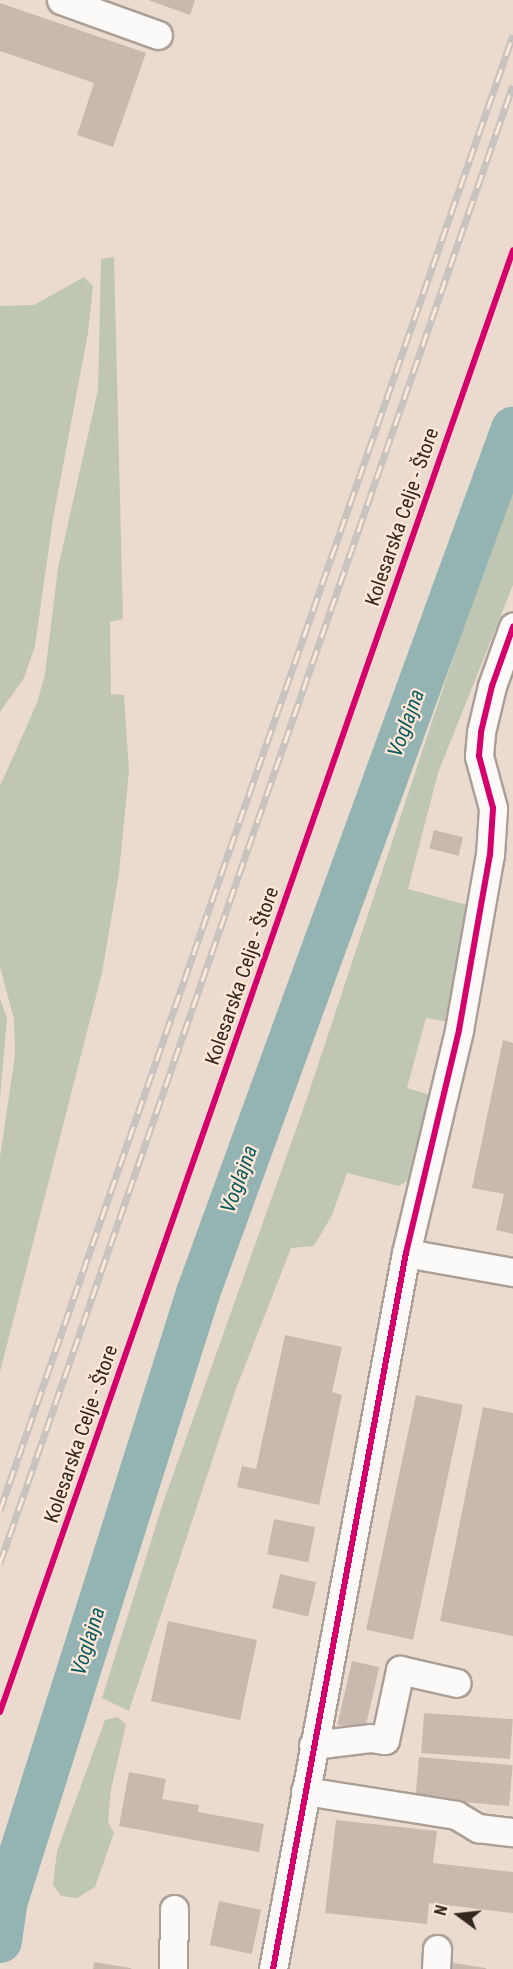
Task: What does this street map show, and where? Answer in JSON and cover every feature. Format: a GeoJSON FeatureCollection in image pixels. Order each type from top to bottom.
{"type":"FeatureCollection","features":[{"type":"Feature","properties":{"kind":"street"},"geometry":{"type":"LineString","coordinates":[[61,0],[158,35]]}},
{"type":"Feature","properties":{"kind":"street"},"geometry":{"type":"LineString","coordinates":[[273,1969],[304,1791],[406,1253],[459,1030],[490,855],[493,808],[479,756],[481,732],[492,686],[513,627]]}},
{"type":"Feature","properties":{"kind":"street"},"geometry":{"type":"LineString","coordinates":[[406,1253],[513,1272]]}},
{"type":"Feature","properties":{"kind":"street"},"geometry":{"type":"LineString","coordinates":[[313,1745],[370,1738],[385,1740],[400,1670],[457,1683]]}},
{"type":"Feature","properties":{"kind":"street"},"geometry":{"type":"LineString","coordinates":[[304,1791],[456,1815],[478,1828],[513,1832]]}},
{"type":"Feature","properties":{"kind":"street"},"geometry":{"type":"LineString","coordinates":[[173,1969],[174,1909]]}},
{"type":"Feature","properties":{"kind":"green space"},"geometry":{"type":"Polygon","coordinates":[[[114,257],[123,619],[110,622],[111,694],[124,695],[129,771],[119,873],[102,973],[0,1372],[0,1157],[15,1055],[14,1019],[0,967],[0,786],[37,703],[45,674],[58,568],[98,390],[101,259],[114,257]]]}},
{"type":"Feature","properties":{"kind":"green space"},"geometry":{"type":"Polygon","coordinates":[[[84,277],[93,286],[88,333],[53,519],[35,646],[24,678],[0,712],[0,306],[34,305],[84,277]]]}},
{"type":"Feature","properties":{"kind":"green space"},"geometry":{"type":"Polygon","coordinates":[[[513,478],[513,585],[438,773],[408,889],[471,906],[450,1022],[426,1018],[407,1088],[433,1096],[417,1175],[399,1186],[347,1173],[332,1215],[314,1246],[291,1248],[236,1389],[129,1711],[102,1698],[162,1506],[304,1107],[513,478]]]}},
{"type":"Feature","properties":{"kind":"green space"},"geometry":{"type":"Polygon","coordinates":[[[0,999],[7,1018],[0,1098],[0,999]]]}},
{"type":"Feature","properties":{"kind":"green space"},"geometry":{"type":"Polygon","coordinates":[[[118,1717],[126,1725],[111,1789],[108,1821],[114,1833],[95,1887],[77,1898],[61,1896],[53,1885],[57,1851],[105,1720],[118,1717]]]}},
{"type":"Feature","properties":{"kind":"building"},"geometry":{"type":"Polygon","coordinates":[[[148,0],[195,0],[190,15],[148,0]]]}},
{"type":"Feature","properties":{"kind":"building"},"geometry":{"type":"Polygon","coordinates":[[[0,3],[146,53],[113,147],[77,135],[94,83],[0,51],[0,3]]]}},
{"type":"Feature","properties":{"kind":"building"},"geometry":{"type":"Polygon","coordinates":[[[434,830],[463,837],[459,856],[429,848],[434,830]]]}},
{"type":"Feature","properties":{"kind":"building"},"geometry":{"type":"Polygon","coordinates":[[[503,1040],[513,1043],[513,1234],[496,1230],[504,1194],[472,1188],[503,1040]]]}},
{"type":"Feature","properties":{"kind":"building"},"geometry":{"type":"Polygon","coordinates":[[[285,1335],[342,1347],[332,1392],[342,1395],[319,1505],[237,1487],[242,1466],[256,1469],[285,1335]]]}},
{"type":"Feature","properties":{"kind":"building"},"geometry":{"type":"Polygon","coordinates":[[[416,1395],[463,1405],[413,1640],[366,1630],[416,1395]]]}},
{"type":"Feature","properties":{"kind":"building"},"geometry":{"type":"Polygon","coordinates":[[[483,1407],[513,1413],[513,1636],[440,1621],[483,1407]]]}},
{"type":"Feature","properties":{"kind":"building"},"geometry":{"type":"Polygon","coordinates":[[[274,1519],[315,1527],[308,1562],[267,1554],[274,1519]]]}},
{"type":"Feature","properties":{"kind":"building"},"geometry":{"type":"Polygon","coordinates":[[[280,1574],[316,1582],[308,1616],[272,1608],[280,1574]]]}},
{"type":"Feature","properties":{"kind":"building"},"geometry":{"type":"Polygon","coordinates":[[[168,1621],[257,1640],[240,1720],[151,1701],[168,1621]]]}},
{"type":"Feature","properties":{"kind":"building"},"geometry":{"type":"Polygon","coordinates":[[[352,1661],[379,1667],[365,1731],[337,1724],[352,1661]]]}},
{"type":"Feature","properties":{"kind":"building"},"geometry":{"type":"Polygon","coordinates":[[[424,1713],[513,1719],[510,1759],[421,1753],[424,1713]]]}},
{"type":"Feature","properties":{"kind":"building"},"geometry":{"type":"Polygon","coordinates":[[[419,1757],[513,1765],[509,1806],[415,1798],[419,1757]]]}},
{"type":"Feature","properties":{"kind":"building"},"geometry":{"type":"Polygon","coordinates":[[[129,1772],[166,1779],[162,1799],[199,1805],[198,1812],[264,1824],[259,1852],[119,1826],[129,1772]]]}},
{"type":"Feature","properties":{"kind":"building"},"geometry":{"type":"Polygon","coordinates":[[[336,1820],[437,1831],[433,1863],[513,1872],[513,1913],[429,1903],[427,1924],[325,1913],[336,1820]]]}},
{"type":"Feature","properties":{"kind":"building"},"geometry":{"type":"Polygon","coordinates":[[[219,1901],[261,1910],[252,1954],[210,1945],[219,1901]]]}},
{"type":"Feature","properties":{"kind":"building"},"geometry":{"type":"Polygon","coordinates":[[[94,1962],[131,1968],[131,1969],[93,1969],[94,1962]]]}},
{"type":"Feature","properties":{"kind":"building"},"geometry":{"type":"Polygon","coordinates":[[[453,1963],[486,1968],[486,1969],[452,1969],[453,1963]]]}},
{"type":"Feature","properties":{"kind":"waterway","name":"Voglajna"},"geometry":{"type":"LineString","coordinates":[[0,1941],[5,1904],[198,1293],[513,429]]}},
{"type":"Feature","properties":{"kind":"railway"},"geometry":{"type":"LineString","coordinates":[[0,1510],[513,35]]}},
{"type":"Feature","properties":{"kind":"railway"},"geometry":{"type":"LineString","coordinates":[[0,1563],[513,85]]}},
{"type":"Feature","properties":{"kind":"cycle path","name":"Kolesarska Celje - Štore"},"geometry":{"type":"LineString","coordinates":[[0,1712],[513,250]]}},
{"type":"Feature","properties":{"kind":"cycle path"},"geometry":{"type":"LineString","coordinates":[[273,1969],[406,1253],[459,1030],[490,855],[493,808],[479,756],[481,732],[492,686],[513,627]]}}]}
